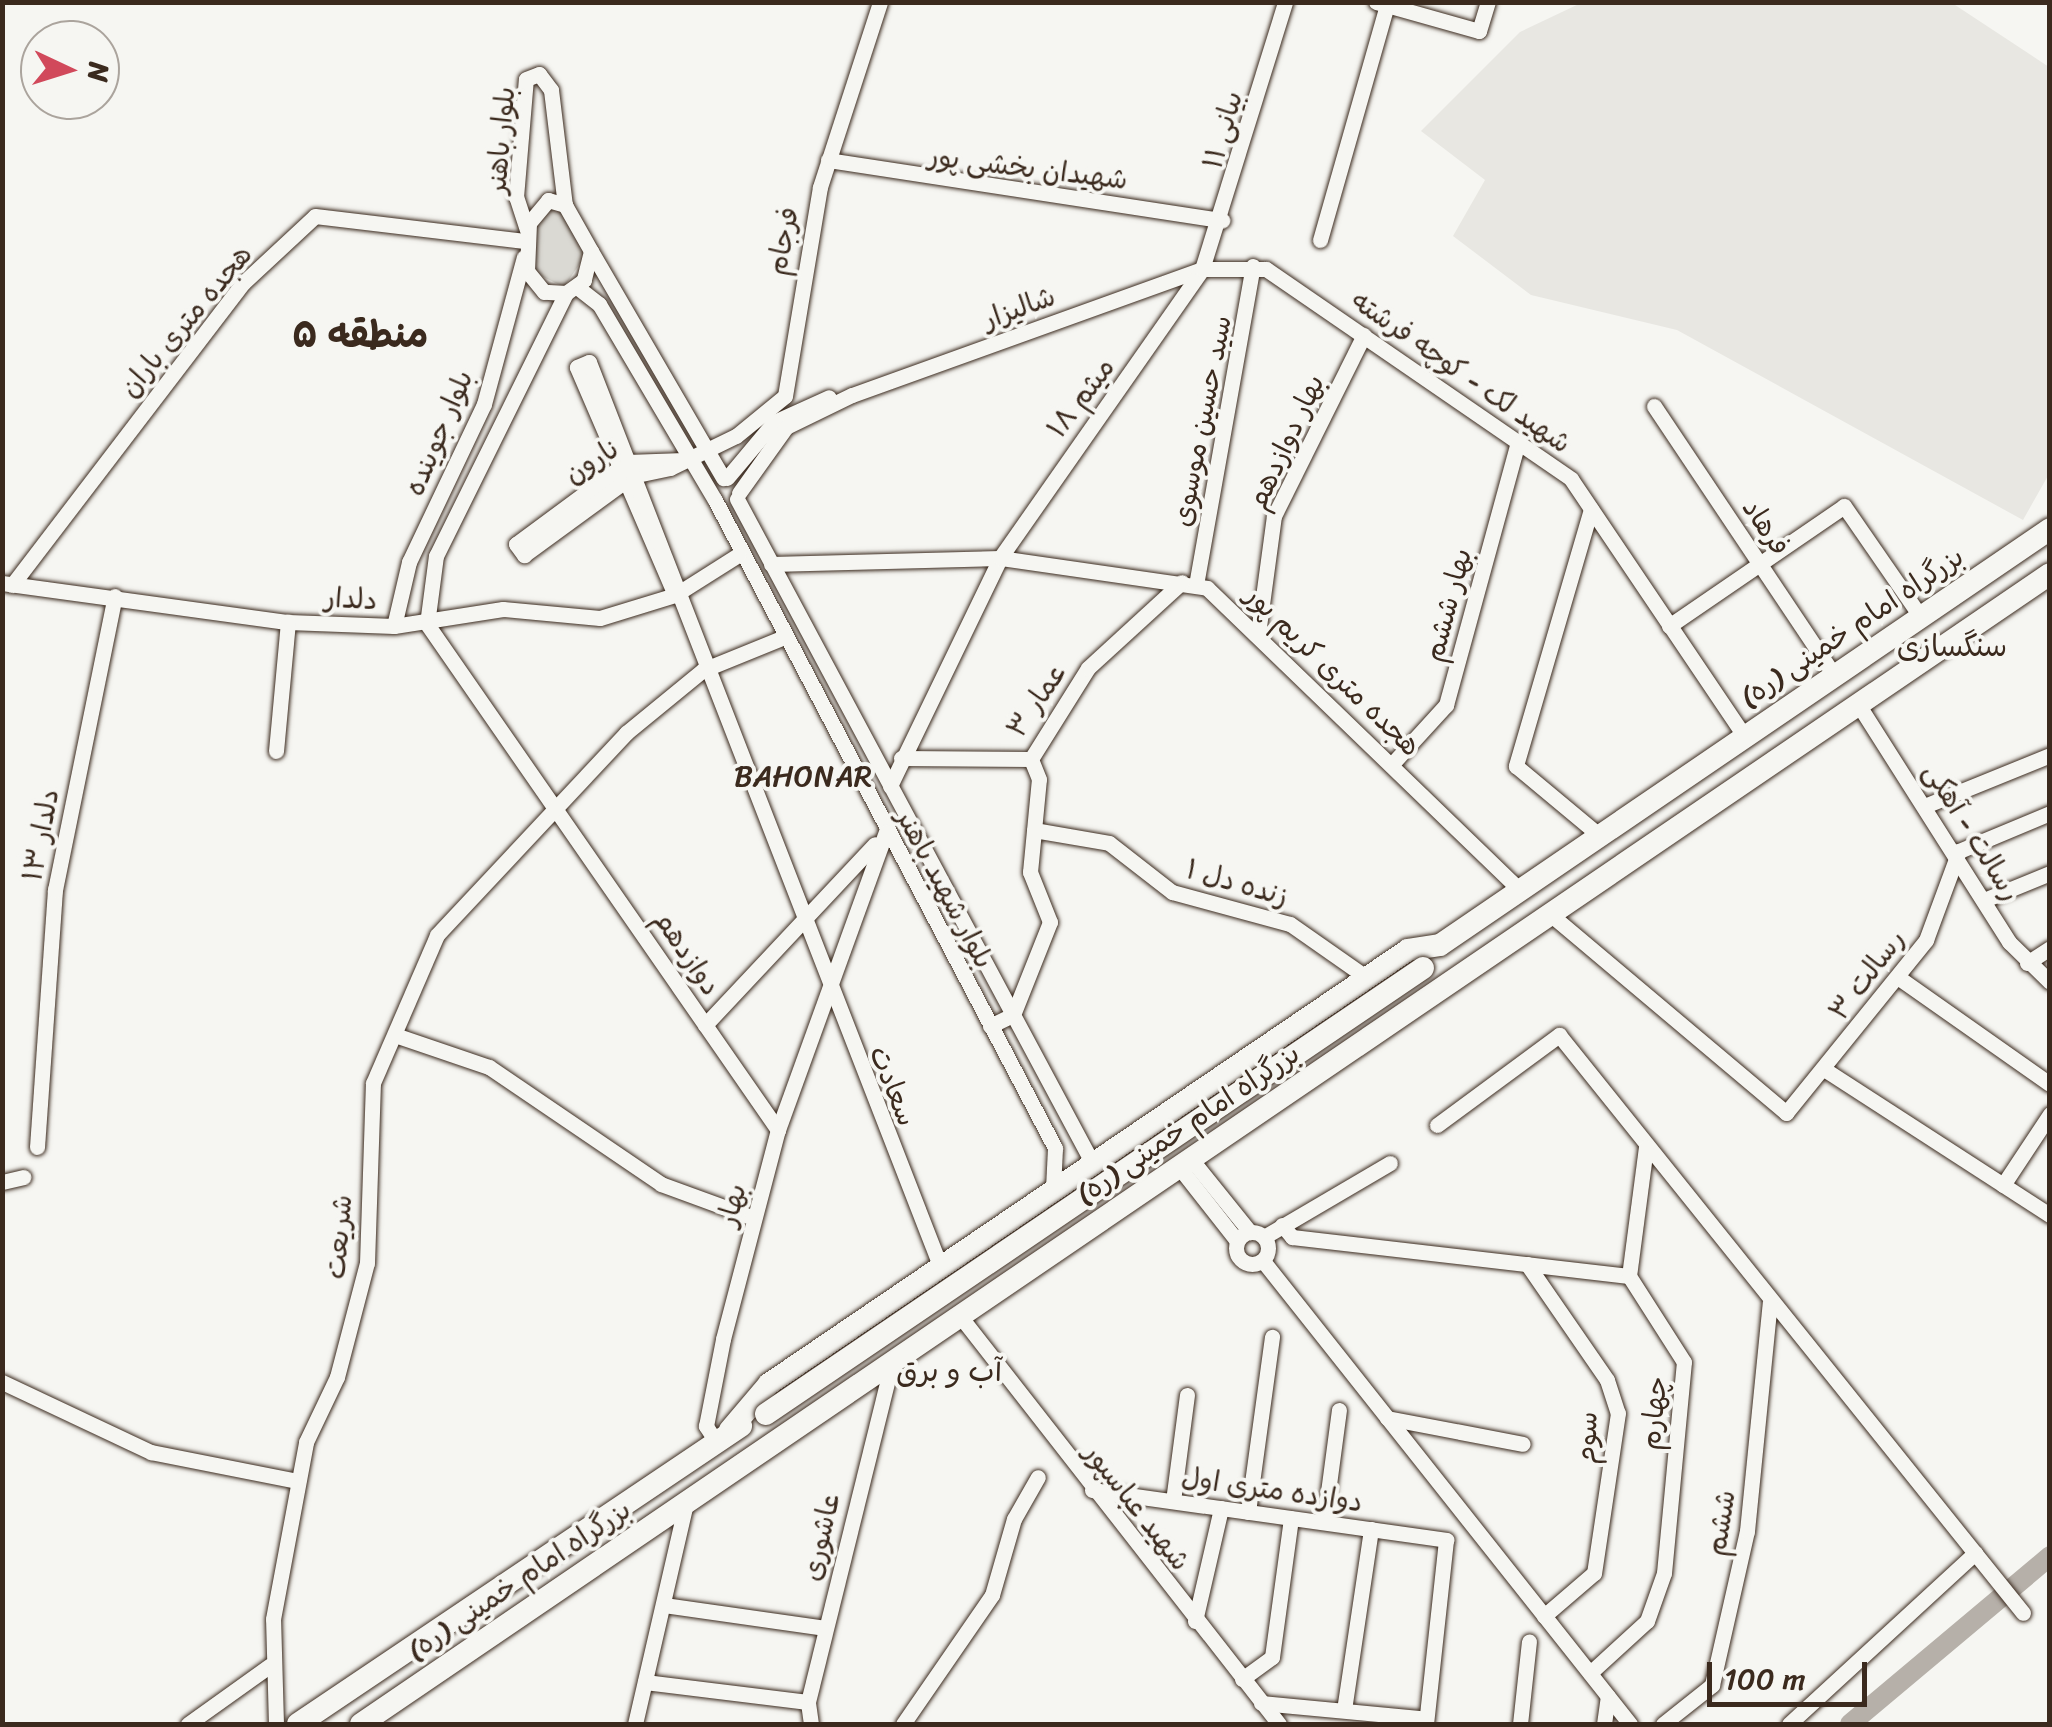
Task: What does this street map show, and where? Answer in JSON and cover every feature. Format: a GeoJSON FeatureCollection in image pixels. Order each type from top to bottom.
{"type":"FeatureCollection","features":[{"type":"Feature","properties":{"kind":"highway","name":"بزرگراه امام خمینی (ره)"},"geometry":{"type":"LineString","coordinates":[[298,1724],[723,1435],[766,1414],[1423,968],[1440,945],[2050,529]]}},
{"type":"Feature","properties":{"kind":"highway","name":"بزرگراه امام خمینی (ره)"},"geometry":{"type":"LineString","coordinates":[[361,1724],[1185,1163],[1555,918],[1858,704],[2047,582]]}},
{"type":"Feature","properties":{"kind":"highway","name":"بزرگراه امام خمینی (ره)"},"geometry":{"type":"LineString","coordinates":[[723,1435],[769,1384],[1409,949],[1440,945]]}},
{"type":"Feature","properties":{"kind":"highway"},"geometry":{"type":"LineString","coordinates":[[1093,1164],[1140,1194]]}},
{"type":"Feature","properties":{"kind":"highway"},"geometry":{"type":"LineString","coordinates":[[1091,1227],[1105,1194],[1093,1164]]}},
{"type":"Feature","properties":{"kind":"highway"},"geometry":{"type":"LineString","coordinates":[[962,1254],[966,1274],[990,1296]]}},
{"type":"Feature","properties":{"kind":"street","name":"فرجام"},"geometry":{"type":"LineString","coordinates":[[784,396],[828,160],[880,2]]}},
{"type":"Feature","properties":{"kind":"street","name":"بیانی ۱۱"},"geometry":{"type":"LineString","coordinates":[[1202,269],[1222,220],[1286,2]]}},
{"type":"Feature","properties":{"kind":"street"},"geometry":{"type":"LineString","coordinates":[[1320,240],[1384,4],[1479,31],[1488,2]]}},
{"type":"Feature","properties":{"kind":"street","name":"بلوار باهنر"},"geometry":{"type":"LineString","coordinates":[[525,242],[516,197],[526,79],[539,74],[551,90],[565,206]]}},
{"type":"Feature","properties":{"kind":"street","name":"شهیدان بخشی پور"},"geometry":{"type":"LineString","coordinates":[[828,160],[1222,220]]}},
{"type":"Feature","properties":{"kind":"street"},"geometry":{"type":"LineString","coordinates":[[540,203],[565,206],[700,451],[725,478],[715,500],[684,460],[599,304],[572,290],[534,284],[525,242],[540,203]]}},
{"type":"Feature","properties":{"kind":"street","name":"هجده متری باران"},"geometry":{"type":"LineString","coordinates":[[7,584],[243,283],[315,216],[525,242]]}},
{"type":"Feature","properties":{"kind":"street","name":"بلوار جوینده"},"geometry":{"type":"LineString","coordinates":[[394,626],[409,562],[484,404],[525,242]]}},
{"type":"Feature","properties":{"kind":"street","name":"بلوار جوینده"},"geometry":{"type":"LineString","coordinates":[[426,624],[436,556],[590,251]]}},
{"type":"Feature","properties":{"kind":"street"},"geometry":{"type":"LineString","coordinates":[[1202,269],[1253,266]]}},
{"type":"Feature","properties":{"kind":"street","name":"شهید لک - کوچه فرشته"},"geometry":{"type":"LineString","coordinates":[[1253,266],[1364,334],[1571,479],[1745,737]]}},
{"type":"Feature","properties":{"kind":"street","name":"سید حسین موسوی"},"geometry":{"type":"LineString","coordinates":[[1189,584],[1253,266]]}},
{"type":"Feature","properties":{"kind":"street","name":"شالیزار"},"geometry":{"type":"LineString","coordinates":[[725,478],[793,417],[1202,269]]}},
{"type":"Feature","properties":{"kind":"street","name":"میثم ۱۸"},"geometry":{"type":"LineString","coordinates":[[890,786],[1000,558],[1202,269]]}},
{"type":"Feature","properties":{"kind":"street","name":"بهار دوازدهم"},"geometry":{"type":"LineString","coordinates":[[1258,634],[1274,516],[1364,334]]}},
{"type":"Feature","properties":{"kind":"street"},"geometry":{"type":"LineString","coordinates":[[588,362],[624,473],[577,367],[588,362]]}},
{"type":"Feature","properties":{"kind":"street"},"geometry":{"type":"LineString","coordinates":[[684,460],[750,428],[784,396],[793,417]]}},
{"type":"Feature","properties":{"kind":"street","name":"فرهاد"},"geometry":{"type":"LineString","coordinates":[[1654,406],[1835,676]]}},
{"type":"Feature","properties":{"kind":"street","name":"شالیزار"},"geometry":{"type":"LineString","coordinates":[[738,496],[770,442],[793,417]]}},
{"type":"Feature","properties":{"kind":"street","name":"بهار ششم"},"geometry":{"type":"LineString","coordinates":[[1393,763],[1446,704],[1518,442]]}},
{"type":"Feature","properties":{"kind":"street","name":"نارون"},"geometry":{"type":"LineString","coordinates":[[624,473],[524,555],[516,544],[624,473],[684,460]]}},
{"type":"Feature","properties":{"kind":"street","name":"سعادت"},"geometry":{"type":"LineString","coordinates":[[624,473],[940,1268]]}},
{"type":"Feature","properties":{"kind":"street","name":"بلوار شهید باهنر"},"geometry":{"type":"LineString","coordinates":[[725,478],[1093,1164]]}},
{"type":"Feature","properties":{"kind":"street"},"geometry":{"type":"LineString","coordinates":[[715,500],[738,496]]}},
{"type":"Feature","properties":{"kind":"street","name":"بلوار شهید باهنر"},"geometry":{"type":"LineString","coordinates":[[715,500],[738,555],[882,837],[956,961],[1058,1154],[1047,1196]]}},
{"type":"Feature","properties":{"kind":"street"},"geometry":{"type":"LineString","coordinates":[[1669,626],[1844,506],[1920,617]]}},
{"type":"Feature","properties":{"kind":"street"},"geometry":{"type":"LineString","coordinates":[[1590,509],[1516,766],[1600,836]]}},
{"type":"Feature","properties":{"kind":"street"},"geometry":{"type":"LineString","coordinates":[[691,587],[738,555]]}},
{"type":"Feature","properties":{"kind":"street"},"geometry":{"type":"LineString","coordinates":[[771,564],[1000,558],[1189,584]]}},
{"type":"Feature","properties":{"kind":"street"},"geometry":{"type":"LineString","coordinates":[[691,587],[748,574]]}},
{"type":"Feature","properties":{"kind":"street","name":"دلدار"},"geometry":{"type":"LineString","coordinates":[[7,584],[288,622],[394,626],[426,624],[502,609],[624,617],[691,587]]}},
{"type":"Feature","properties":{"kind":"street","name":"هجده متری کریم پور"},"geometry":{"type":"LineString","coordinates":[[1189,584],[1258,634],[1520,890]]}},
{"type":"Feature","properties":{"kind":"street","name":"عمار ۳"},"geometry":{"type":"LineString","coordinates":[[901,758],[1030,758],[1088,668],[1189,584]]}},
{"type":"Feature","properties":{"kind":"street","name":"دلدار ۱۳"},"geometry":{"type":"LineString","coordinates":[[38,1148],[55,890],[115,596]]}},
{"type":"Feature","properties":{"kind":"street"},"geometry":{"type":"LineString","coordinates":[[276,751],[288,622]]}},
{"type":"Feature","properties":{"kind":"street","name":"دوازدهم"},"geometry":{"type":"LineString","coordinates":[[426,624],[557,802],[778,1130]]}},
{"type":"Feature","properties":{"kind":"street"},"geometry":{"type":"LineString","coordinates":[[703,670],[782,638]]}},
{"type":"Feature","properties":{"kind":"street","name":"شریعت"},"geometry":{"type":"LineString","coordinates":[[276,1724],[269,1666],[298,1481],[367,1263],[367,1111],[394,1035],[436,934],[557,802],[703,670]]}},
{"type":"Feature","properties":{"kind":"street","name":"رسالت - آهکی"},"geometry":{"type":"LineString","coordinates":[[1858,704],[1959,851],[2026,963],[2050,982]]}},
{"type":"Feature","properties":{"kind":"street"},"geometry":{"type":"LineString","coordinates":[[1928,804],[2050,755]]}},
{"type":"Feature","properties":{"kind":"street"},"geometry":{"type":"LineString","coordinates":[[990,1026],[1013,1016],[1050,922],[1030,872],[1039,779],[1030,758]]}},
{"type":"Feature","properties":{"kind":"street"},"geometry":{"type":"LineString","coordinates":[[1959,851],[2050,813]]}},
{"type":"Feature","properties":{"kind":"street","name":"زنده دل ۱"},"geometry":{"type":"LineString","coordinates":[[1034,830],[1109,843],[1172,892],[1290,924],[1367,978]]}},
{"type":"Feature","properties":{"kind":"street"},"geometry":{"type":"LineString","coordinates":[[705,1025],[882,837]]}},
{"type":"Feature","properties":{"kind":"street","name":"بهار"},"geometry":{"type":"LineString","coordinates":[[723,1435],[706,1426],[754,1218],[826,984],[882,837]]}},
{"type":"Feature","properties":{"kind":"street","name":"رسالت ۳"},"geometry":{"type":"LineString","coordinates":[[1555,918],[1786,1113],[1898,978],[1932,929],[1959,851]]}},
{"type":"Feature","properties":{"kind":"street"},"geometry":{"type":"LineString","coordinates":[[1555,918],[1640,866]]}},
{"type":"Feature","properties":{"kind":"street"},"geometry":{"type":"LineString","coordinates":[[1988,898],[2050,873]]}},
{"type":"Feature","properties":{"kind":"street"},"geometry":{"type":"LineString","coordinates":[[2026,963],[2050,948]]}},
{"type":"Feature","properties":{"kind":"street"},"geometry":{"type":"LineString","coordinates":[[956,961],[978,950]]}},
{"type":"Feature","properties":{"kind":"street"},"geometry":{"type":"LineString","coordinates":[[1898,978],[2050,1084]]}},
{"type":"Feature","properties":{"kind":"street"},"geometry":{"type":"LineString","coordinates":[[394,1035],[489,1068],[662,1184],[754,1218]]}},
{"type":"Feature","properties":{"kind":"street"},"geometry":{"type":"LineString","coordinates":[[1438,1125],[1559,1036],[2022,1613]]}},
{"type":"Feature","properties":{"kind":"street"},"geometry":{"type":"LineString","coordinates":[[1824,1069],[2048,1210]]}},
{"type":"Feature","properties":{"kind":"street"},"geometry":{"type":"LineString","coordinates":[[2003,1185],[2050,1114]]}},
{"type":"Feature","properties":{"kind":"street"},"geometry":{"type":"LineString","coordinates":[[1282,1225],[1292,1237],[1629,1276],[1646,1147]]}},
{"type":"Feature","properties":{"kind":"street"},"geometry":{"type":"LineString","coordinates":[[1185,1163],[1250,1237],[1263,1261],[1630,1724]]}},
{"type":"Feature","properties":{"kind":"street"},"geometry":{"type":"LineString","coordinates":[[1250,1237],[1282,1225],[1390,1163]]}},
{"type":"Feature","properties":{"kind":"street"},"geometry":{"type":"LineString","coordinates":[[2,1182],[23,1177]]}},
{"type":"Feature","properties":{"kind":"street"},"geometry":{"type":"LineString","coordinates":[[1250,1237],[1242,1261],[1263,1261]]}},
{"type":"Feature","properties":{"kind":"street","name":"سوم"},"geometry":{"type":"LineString","coordinates":[[1527,1264],[1607,1380],[1618,1413],[1594,1573],[1544,1616]]}},
{"type":"Feature","properties":{"kind":"street","name":"چهارم"},"geometry":{"type":"LineString","coordinates":[[1590,1673],[1647,1621],[1666,1554],[1684,1362],[1629,1276]]}},
{"type":"Feature","properties":{"kind":"street","name":"ششم"},"geometry":{"type":"LineString","coordinates":[[1663,1724],[1712,1685],[1720,1654],[1749,1515],[1770,1302]]}},
{"type":"Feature","properties":{"kind":"street","name":"شهید عباسپور"},"geometry":{"type":"LineString","coordinates":[[960,1316],[1278,1724]]}},
{"type":"Feature","properties":{"kind":"street"},"geometry":{"type":"LineString","coordinates":[[1248,1512],[1272,1337]]}},
{"type":"Feature","properties":{"kind":"street","name":"عاشوری"},"geometry":{"type":"LineString","coordinates":[[811,1724],[808,1702],[892,1363]]}},
{"type":"Feature","properties":{"kind":"street"},"geometry":{"type":"LineString","coordinates":[[2,1382],[151,1452],[298,1481]]}},
{"type":"Feature","properties":{"kind":"street"},"geometry":{"type":"LineString","coordinates":[[1173,1501],[1187,1396]]}},
{"type":"Feature","properties":{"kind":"street"},"geometry":{"type":"LineString","coordinates":[[1324,1522],[1339,1410]]}},
{"type":"Feature","properties":{"kind":"street"},"geometry":{"type":"LineString","coordinates":[[1387,1418],[1523,1444]]}},
{"type":"Feature","properties":{"kind":"street"},"geometry":{"type":"LineString","coordinates":[[903,1724],[992,1595],[1014,1518],[1038,1477]]}},
{"type":"Feature","properties":{"kind":"street","name":"دوازده متری اول"},"geometry":{"type":"LineString","coordinates":[[1092,1490],[1446,1540],[1423,1721]]}},
{"type":"Feature","properties":{"kind":"street"},"geometry":{"type":"LineString","coordinates":[[635,1724],[686,1503]]}},
{"type":"Feature","properties":{"kind":"street"},"geometry":{"type":"LineString","coordinates":[[1195,1621],[1221,1508]]}},
{"type":"Feature","properties":{"kind":"street"},"geometry":{"type":"LineString","coordinates":[[1242,1679],[1272,1656],[1291,1518]]}},
{"type":"Feature","properties":{"kind":"street"},"geometry":{"type":"LineString","coordinates":[[1344,1710],[1371,1529]]}},
{"type":"Feature","properties":{"kind":"street"},"geometry":{"type":"LineString","coordinates":[[1790,1724],[1977,1556]]}},
{"type":"Feature","properties":{"kind":"street"},"geometry":{"type":"LineString","coordinates":[[664,1605],[825,1628]]}},
{"type":"Feature","properties":{"kind":"street"},"geometry":{"type":"LineString","coordinates":[[1520,1724],[1529,1641]]}},
{"type":"Feature","properties":{"kind":"street"},"geometry":{"type":"LineString","coordinates":[[188,1724],[269,1666]]}},
{"type":"Feature","properties":{"kind":"street"},"geometry":{"type":"LineString","coordinates":[[646,1682],[808,1702]]}},
{"type":"Feature","properties":{"kind":"street"},"geometry":{"type":"LineString","coordinates":[[1604,1724],[1608,1696]]}},
{"type":"Feature","properties":{"kind":"street"},"geometry":{"type":"LineString","coordinates":[[1261,1703],[1423,1721]]}},
{"type":"Feature","properties":{"kind":"shaded area"},"geometry":{"type":"Polygon","coordinates":[[[1581,3],[1952,3],[2049,67],[2049,474],[2023,520],[1677,330],[1531,295],[1453,236],[1485,180],[1421,131],[1520,32],[1581,3]]]}},
{"type":"Feature","properties":{"kind":"shaded area"},"geometry":{"type":"Polygon","coordinates":[[[550,206],[562,210],[585,256],[564,287],[533,272],[534,227],[550,206]]]}},
{"type":"Feature","properties":{"kind":"waterway"},"geometry":{"type":"LineString","coordinates":[[1850,1724],[2050,1556]]}},
{"type":"Feature","properties":{"kind":"district","name":"منطقه ۵"},"geometry":{"type":"Point","coordinates":[360,335]}},
{"type":"Feature","properties":{"kind":"district","name":"سنگسازی"},"geometry":{"type":"Point","coordinates":[1952,646]}},
{"type":"Feature","properties":{"kind":"district","name":"BAHONAR"},"geometry":{"type":"Point","coordinates":[803,776]}},
{"type":"Feature","properties":{"kind":"district","name":"آب و برق"},"geometry":{"type":"Point","coordinates":[949,1371]}}]}
